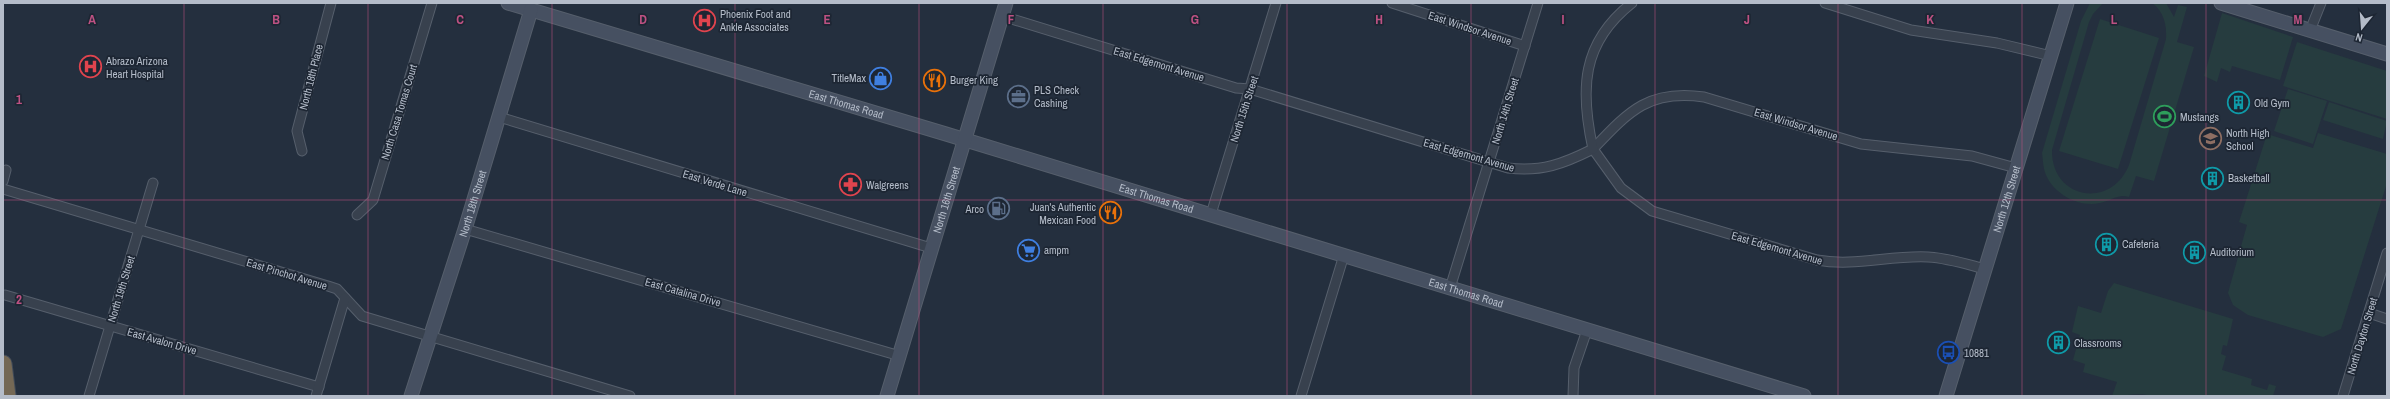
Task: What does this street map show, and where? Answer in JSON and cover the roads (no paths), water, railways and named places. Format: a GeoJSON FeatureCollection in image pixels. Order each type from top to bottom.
{"type":"FeatureCollection","features":[{"type":"Feature","properties":{"kind":"highway"},"geometry":{"type":"LineString","coordinates":[[3,364],[7,396]]}},
{"type":"Feature","properties":{"kind":"main road","name":"East Thomas Road"},"geometry":{"type":"LineString","coordinates":[[508,3],[963,139],[1804,396]]}},
{"type":"Feature","properties":{"kind":"main road","name":"North 16th Street"},"geometry":{"type":"LineString","coordinates":[[887,396],[963,139],[1006,3]]}},
{"type":"Feature","properties":{"kind":"main road","name":"North 12th Street"},"geometry":{"type":"LineString","coordinates":[[1946,396],[2067,3]]}},
{"type":"Feature","properties":{"kind":"main road"},"geometry":{"type":"LineString","coordinates":[[2221,3],[2387,54]]}},
{"type":"Feature","properties":{"kind":"main road"},"geometry":{"type":"LineString","coordinates":[[2249,3],[2387,45]]}},
{"type":"Feature","properties":{"kind":"main road","name":"North 18th Street"},"geometry":{"type":"LineString","coordinates":[[412,396],[432,337],[531,10]]}},
{"type":"Feature","properties":{"kind":"street","name":"North 18th Place"},"geometry":{"type":"LineString","coordinates":[[302,151],[298,130],[331,3]]}},
{"type":"Feature","properties":{"kind":"street","name":"North Casa Tomas Court"},"geometry":{"type":"LineString","coordinates":[[357,214],[373,200],[432,3]]}},
{"type":"Feature","properties":{"kind":"street","name":"North 15th Street"},"geometry":{"type":"LineString","coordinates":[[1210,214],[1276,3]]}},
{"type":"Feature","properties":{"kind":"street","name":"East Windsor Avenue"},"geometry":{"type":"LineString","coordinates":[[1392,3],[1525,46]]}},
{"type":"Feature","properties":{"kind":"street","name":"North 14th Street"},"geometry":{"type":"LineString","coordinates":[[1450,288],[1538,3]]}},
{"type":"Feature","properties":{"kind":"street"},"geometry":{"type":"LineString","coordinates":[[1593,149],[1585,109],[1585,80],[1590,56],[1605,29],[1632,3]]}},
{"type":"Feature","properties":{"kind":"street"},"geometry":{"type":"LineString","coordinates":[[1825,3],[1911,30],[1997,42],[2051,56]]}},
{"type":"Feature","properties":{"kind":"street"},"geometry":{"type":"LineString","coordinates":[[2313,23],[2320,3]]}},
{"type":"Feature","properties":{"kind":"street","name":"East Edgemont Avenue"},"geometry":{"type":"LineString","coordinates":[[1002,16],[1236,88],[1250,89],[1489,163],[1529,170],[1568,162],[1593,149],[1621,188],[1642,205],[1665,216],[1788,253],[1829,263],[1841,264],[1926,257],[1949,260],[1985,269]]}},
{"type":"Feature","properties":{"kind":"street","name":"East Windsor Avenue"},"geometry":{"type":"LineString","coordinates":[[1593,149],[1633,110],[1653,100],[1681,94],[1704,96],[1861,144],[1972,156],[2016,168]]}},
{"type":"Feature","properties":{"kind":"street","name":"East Verde Lane"},"geometry":{"type":"LineString","coordinates":[[499,117],[931,248]]}},
{"type":"Feature","properties":{"kind":"street"},"geometry":{"type":"LineString","coordinates":[[3,181],[6,170]]}},
{"type":"Feature","properties":{"kind":"street","name":"North 19th Street"},"geometry":{"type":"LineString","coordinates":[[89,396],[153,183]]}},
{"type":"Feature","properties":{"kind":"street","name":"East Pinchot Avenue"},"geometry":{"type":"LineString","coordinates":[[3,189],[328,286],[337,289],[362,316],[630,396]]}},
{"type":"Feature","properties":{"kind":"street","name":"East Catalina Drive"},"geometry":{"type":"LineString","coordinates":[[465,229],[900,356]]}},
{"type":"Feature","properties":{"kind":"street","name":"North Dayton Street"},"geometry":{"type":"LineString","coordinates":[[2343,396],[2387,253]]}},
{"type":"Feature","properties":{"kind":"street"},"geometry":{"type":"LineString","coordinates":[[1301,396],[1344,255]]}},
{"type":"Feature","properties":{"kind":"street","name":"East Avalon Drive"},"geometry":{"type":"LineString","coordinates":[[5,295],[319,387]]}},
{"type":"Feature","properties":{"kind":"street"},"geometry":{"type":"LineString","coordinates":[[316,396],[345,298]]}},
{"type":"Feature","properties":{"kind":"street"},"geometry":{"type":"LineString","coordinates":[[2369,313],[2387,319]]}},
{"type":"Feature","properties":{"kind":"street"},"geometry":{"type":"LineString","coordinates":[[1573,396],[1574,368],[1587,330]]}},
{"type":"Feature","properties":{"kind":"place","name":"Phoenix Foot and Ankle Associates"},"geometry":{"type":"Point","coordinates":[705,20]}},
{"type":"Feature","properties":{"kind":"place","name":"Abrazo Arizona Heart Hospital"},"geometry":{"type":"Point","coordinates":[90,67]}},
{"type":"Feature","properties":{"kind":"place","name":"TitleMax"},"geometry":{"type":"Point","coordinates":[881,78]}},
{"type":"Feature","properties":{"kind":"place","name":"Burger King"},"geometry":{"type":"Point","coordinates":[934,80]}},
{"type":"Feature","properties":{"kind":"place","name":"PLS Check Cashing"},"geometry":{"type":"Point","coordinates":[1019,96]}},
{"type":"Feature","properties":{"kind":"place","name":"Old Gym"},"geometry":{"type":"Point","coordinates":[2239,103]}},
{"type":"Feature","properties":{"kind":"place","name":"Mustangs"},"geometry":{"type":"Point","coordinates":[2164,117]}},
{"type":"Feature","properties":{"kind":"place","name":"North High School"},"geometry":{"type":"Point","coordinates":[2211,139]}},
{"type":"Feature","properties":{"kind":"place","name":"Basketball"},"geometry":{"type":"Point","coordinates":[2212,178]}},
{"type":"Feature","properties":{"kind":"place","name":"Walgreens"},"geometry":{"type":"Point","coordinates":[851,185]}},
{"type":"Feature","properties":{"kind":"place","name":"Arco"},"geometry":{"type":"Point","coordinates":[999,209]}},
{"type":"Feature","properties":{"kind":"place","name":"Juan's Authentic Mexican Food"},"geometry":{"type":"Point","coordinates":[1111,213]}},
{"type":"Feature","properties":{"kind":"place","name":"Cafeteria"},"geometry":{"type":"Point","coordinates":[2107,244]}},
{"type":"Feature","properties":{"kind":"place","name":"ampm"},"geometry":{"type":"Point","coordinates":[1028,250]}},
{"type":"Feature","properties":{"kind":"place","name":"Auditorium"},"geometry":{"type":"Point","coordinates":[2194,252]}},
{"type":"Feature","properties":{"kind":"place","name":"Classrooms"},"geometry":{"type":"Point","coordinates":[2058,343]}},
{"type":"Feature","properties":{"kind":"place","name":"10881"},"geometry":{"type":"Point","coordinates":[1948,353]}}]}
